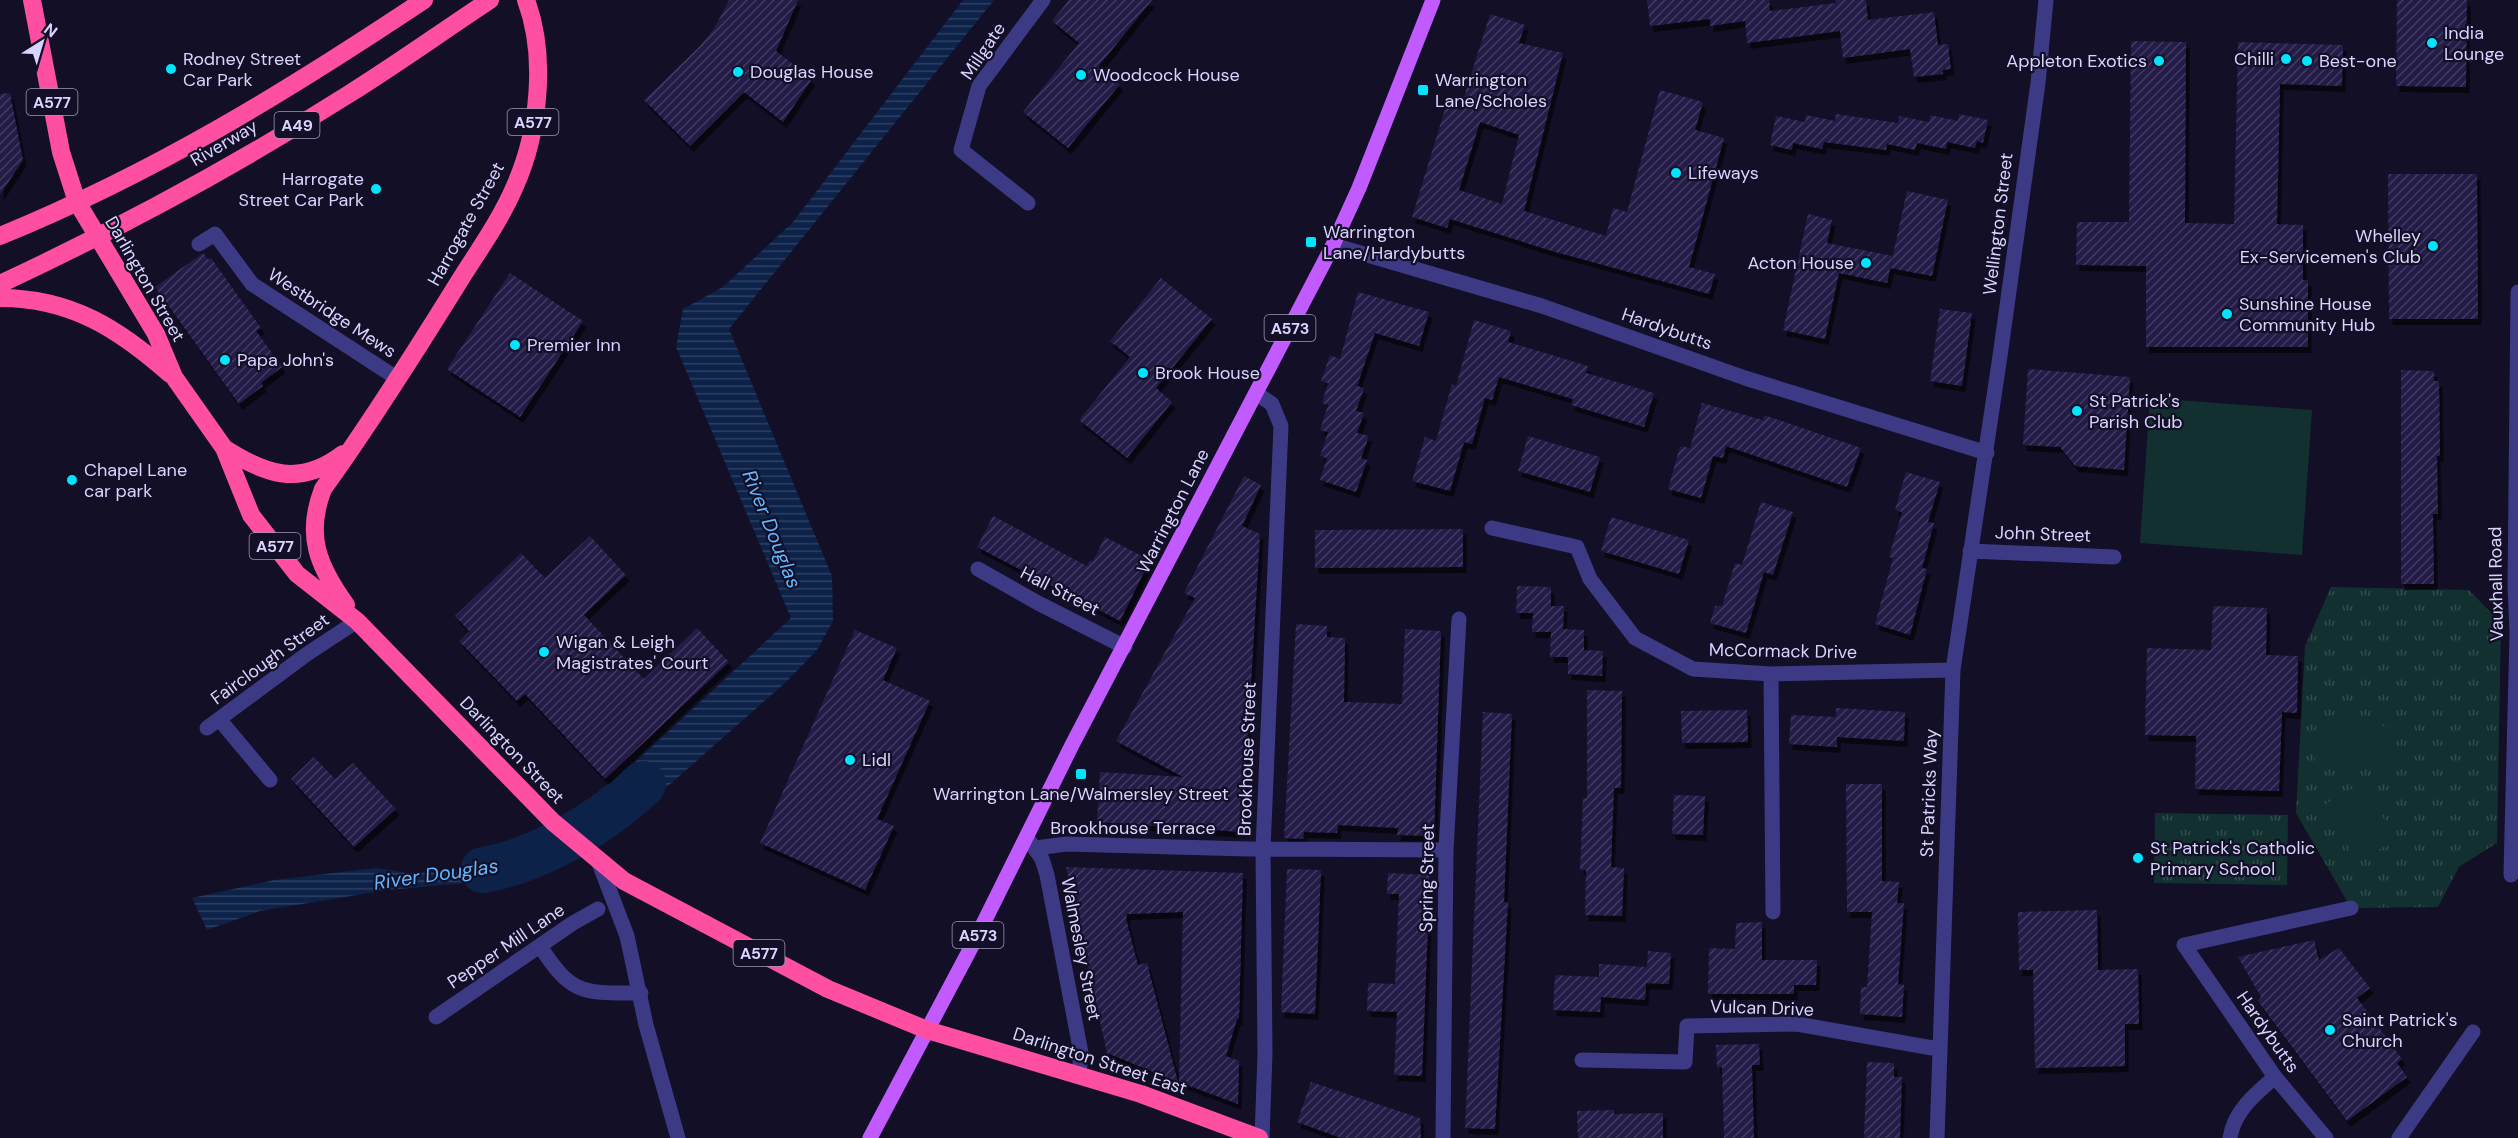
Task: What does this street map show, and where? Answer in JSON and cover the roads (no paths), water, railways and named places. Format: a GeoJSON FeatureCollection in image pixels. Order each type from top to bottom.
{"type":"FeatureCollection","features":[{"type":"Feature","properties":{"kind":"highway","name":"A577"},"geometry":{"type":"LineString","coordinates":[[32,0],[61,152],[77,202]]}},
{"type":"Feature","properties":{"kind":"highway","name":"Riverway"},"geometry":{"type":"LineString","coordinates":[[77,202],[140,172],[255,110],[424,0]]}},
{"type":"Feature","properties":{"kind":"highway","name":"Riverway"},"geometry":{"type":"LineString","coordinates":[[97,238],[349,95],[490,0]]}},
{"type":"Feature","properties":{"kind":"highway","name":"Harrogate Street"},"geometry":{"type":"LineString","coordinates":[[357,621],[331,584],[320,560],[313,524],[323,489],[398,380],[487,237],[515,187],[532,132],[537,83],[534,32],[526,0]]}},
{"type":"Feature","properties":{"kind":"highway","name":"A49"},"geometry":{"type":"LineString","coordinates":[[0,236],[77,202]]}},
{"type":"Feature","properties":{"kind":"highway","name":"Darlington Street"},"geometry":{"type":"LineString","coordinates":[[77,202],[156,334],[174,377],[224,448],[251,515],[297,574],[357,621],[553,822],[599,863],[624,881],[828,989],[927,1030]]}},
{"type":"Feature","properties":{"kind":"highway","name":"A49"},"geometry":{"type":"LineString","coordinates":[[0,284],[97,238]]}},
{"type":"Feature","properties":{"kind":"highway","name":"Darlington Street"},"geometry":{"type":"LineString","coordinates":[[0,298],[24,298],[51,303],[84,315],[134,342],[174,377]]}},
{"type":"Feature","properties":{"kind":"highway","name":"Harrogate Street"},"geometry":{"type":"LineString","coordinates":[[224,448],[251,465],[285,475],[318,469],[354,446]]}},
{"type":"Feature","properties":{"kind":"highway","name":"Darlington Street East"},"geometry":{"type":"LineString","coordinates":[[927,1030],[1079,1074],[1260,1138]]}},
{"type":"Feature","properties":{"kind":"main road","name":"Warrington Lane"},"geometry":{"type":"LineString","coordinates":[[927,1030],[1031,843],[1125,647],[1333,245],[1359,188],[1433,0]]}},
{"type":"Feature","properties":{"kind":"main road","name":"A573"},"geometry":{"type":"LineString","coordinates":[[870,1138],[927,1030]]}},
{"type":"Feature","properties":{"kind":"street","name":"Millgate"},"geometry":{"type":"LineString","coordinates":[[1028,203],[961,150],[979,86],[1043,0]]}},
{"type":"Feature","properties":{"kind":"street","name":"Wellington Street"},"geometry":{"type":"LineString","coordinates":[[1987,453],[2046,0]]}},
{"type":"Feature","properties":{"kind":"street","name":"Westbridge Mews"},"geometry":{"type":"LineString","coordinates":[[199,244],[215,234],[252,284],[398,380]]}},
{"type":"Feature","properties":{"kind":"street","name":"Hardybutts"},"geometry":{"type":"LineString","coordinates":[[1333,245],[1542,306],[1745,378],[1987,453]]}},
{"type":"Feature","properties":{"kind":"street","name":"Vauxhall Road"},"geometry":{"type":"LineString","coordinates":[[2511,875],[2515,839],[2518,292]]}},
{"type":"Feature","properties":{"kind":"street","name":"Brookhouse Street"},"geometry":{"type":"LineString","coordinates":[[1256,393],[1272,404],[1281,426],[1263,849],[1265,1054],[1260,1138]]}},
{"type":"Feature","properties":{"kind":"street","name":"St Patricks Way"},"geometry":{"type":"LineString","coordinates":[[1937,1138],[1938,1049],[1953,670],[1987,453]]}},
{"type":"Feature","properties":{"kind":"street","name":"McCormack Drive"},"geometry":{"type":"LineString","coordinates":[[1492,528],[1577,548],[1590,579],[1635,638],[1693,669],[1771,674],[1953,670]]}},
{"type":"Feature","properties":{"kind":"street","name":"John Street"},"geometry":{"type":"LineString","coordinates":[[1970,551],[2114,557]]}},
{"type":"Feature","properties":{"kind":"street","name":"Hall Street"},"geometry":{"type":"LineString","coordinates":[[978,569],[1038,603],[1125,647]]}},
{"type":"Feature","properties":{"kind":"street","name":"Spring Street"},"geometry":{"type":"LineString","coordinates":[[1443,1138],[1446,850],[1459,619]]}},
{"type":"Feature","properties":{"kind":"street","name":"Fairclough Street"},"geometry":{"type":"LineString","coordinates":[[270,780],[213,724],[307,654],[357,621]]}},
{"type":"Feature","properties":{"kind":"street"},"geometry":{"type":"LineString","coordinates":[[1771,674],[1773,912]]}},
{"type":"Feature","properties":{"kind":"street","name":"Brookhouse Terrace"},"geometry":{"type":"LineString","coordinates":[[1031,843],[1263,849],[1446,850]]}},
{"type":"Feature","properties":{"kind":"street","name":"Walmesley Street"},"geometry":{"type":"LineString","coordinates":[[1031,843],[1047,875],[1081,1053],[1079,1074]]}},
{"type":"Feature","properties":{"kind":"street"},"geometry":{"type":"LineString","coordinates":[[599,863],[627,936],[646,1025],[678,1138]]}},
{"type":"Feature","properties":{"kind":"street","name":"Hardybutts"},"geometry":{"type":"LineString","coordinates":[[2326,1138],[2275,1077],[2184,945],[2351,908]]}},
{"type":"Feature","properties":{"kind":"street","name":"Pepper Mill Lane"},"geometry":{"type":"LineString","coordinates":[[436,1017],[598,909]]}},
{"type":"Feature","properties":{"kind":"street"},"geometry":{"type":"LineString","coordinates":[[540,946],[558,975],[579,989],[641,993]]}},
{"type":"Feature","properties":{"kind":"street","name":"Vulcan Drive"},"geometry":{"type":"LineString","coordinates":[[1582,1060],[1685,1062],[1687,1026],[1797,1024],[1938,1049]]}},
{"type":"Feature","properties":{"kind":"street"},"geometry":{"type":"LineString","coordinates":[[2399,1138],[2473,1032]]}},
{"type":"Feature","properties":{"kind":"street"},"geometry":{"type":"LineString","coordinates":[[2230,1138],[2237,1117],[2247,1102],[2275,1077]]}},
{"type":"Feature","properties":{"kind":"water"},"geometry":{"type":"Polygon","coordinates":[[[963,0],[994,0],[729,329],[832,576],[833,621],[817,650],[785,683],[609,838],[580,813],[791,618],[676,347],[683,309],[723,287],[793,222],[963,0]]]}},
{"type":"Feature","properties":{"kind":"water"},"geometry":{"type":"Polygon","coordinates":[[[530,837],[548,856],[505,876],[468,883],[387,890],[260,911],[207,930],[192,898],[274,880],[376,868],[409,873],[458,870],[530,837]]]}},
{"type":"Feature","properties":{"kind":"waterway","name":"River Douglas"},"geometry":{"type":"LineString","coordinates":[[483,870],[526,858],[569,838],[609,812],[643,784]]}},
{"type":"Feature","properties":{"kind":"place","name":"India Lounge"},"geometry":{"type":"Point","coordinates":[2432,43]}},
{"type":"Feature","properties":{"kind":"place","name":"Chilli"},"geometry":{"type":"Point","coordinates":[2286,59]}},
{"type":"Feature","properties":{"kind":"place","name":"Appleton Exotics"},"geometry":{"type":"Point","coordinates":[2159,61]}},
{"type":"Feature","properties":{"kind":"place","name":"Best-one"},"geometry":{"type":"Point","coordinates":[2307,61]}},
{"type":"Feature","properties":{"kind":"place","name":"Rodney Street Car Park"},"geometry":{"type":"Point","coordinates":[171,69]}},
{"type":"Feature","properties":{"kind":"place","name":"Douglas House"},"geometry":{"type":"Point","coordinates":[738,72]}},
{"type":"Feature","properties":{"kind":"place","name":"Woodcock House"},"geometry":{"type":"Point","coordinates":[1081,75]}},
{"type":"Feature","properties":{"kind":"place","name":"Warrington Lane/Scholes"},"geometry":{"type":"Point","coordinates":[1423,90]}},
{"type":"Feature","properties":{"kind":"place","name":"Lifeways"},"geometry":{"type":"Point","coordinates":[1676,173]}},
{"type":"Feature","properties":{"kind":"place","name":"Harrogate Street Car Park"},"geometry":{"type":"Point","coordinates":[376,189]}},
{"type":"Feature","properties":{"kind":"place","name":"Warrington Lane/Hardybutts"},"geometry":{"type":"Point","coordinates":[1311,242]}},
{"type":"Feature","properties":{"kind":"place","name":"Whelley Ex-Servicemen's Club"},"geometry":{"type":"Point","coordinates":[2433,246]}},
{"type":"Feature","properties":{"kind":"place","name":"Acton House"},"geometry":{"type":"Point","coordinates":[1866,263]}},
{"type":"Feature","properties":{"kind":"place","name":"Sunshine House Community Hub"},"geometry":{"type":"Point","coordinates":[2227,314]}},
{"type":"Feature","properties":{"kind":"place","name":"Premier Inn"},"geometry":{"type":"Point","coordinates":[515,345]}},
{"type":"Feature","properties":{"kind":"place","name":"Papa John's"},"geometry":{"type":"Point","coordinates":[225,360]}},
{"type":"Feature","properties":{"kind":"place","name":"Brook House"},"geometry":{"type":"Point","coordinates":[1143,373]}},
{"type":"Feature","properties":{"kind":"place","name":"St Patrick's Parish Club"},"geometry":{"type":"Point","coordinates":[2077,411]}},
{"type":"Feature","properties":{"kind":"place","name":"Chapel Lane car park"},"geometry":{"type":"Point","coordinates":[72,480]}},
{"type":"Feature","properties":{"kind":"place","name":"Wigan & Leigh Magistrates' Court"},"geometry":{"type":"Point","coordinates":[544,652]}},
{"type":"Feature","properties":{"kind":"place","name":"Lidl"},"geometry":{"type":"Point","coordinates":[850,760]}},
{"type":"Feature","properties":{"kind":"place","name":"Warrington Lane/Walmersley Street"},"geometry":{"type":"Point","coordinates":[1081,774]}},
{"type":"Feature","properties":{"kind":"place","name":"St Patrick's Catholic Primary School"},"geometry":{"type":"Point","coordinates":[2138,858]}},
{"type":"Feature","properties":{"kind":"place","name":"Saint Patrick's Church"},"geometry":{"type":"Point","coordinates":[2330,1030]}}]}
